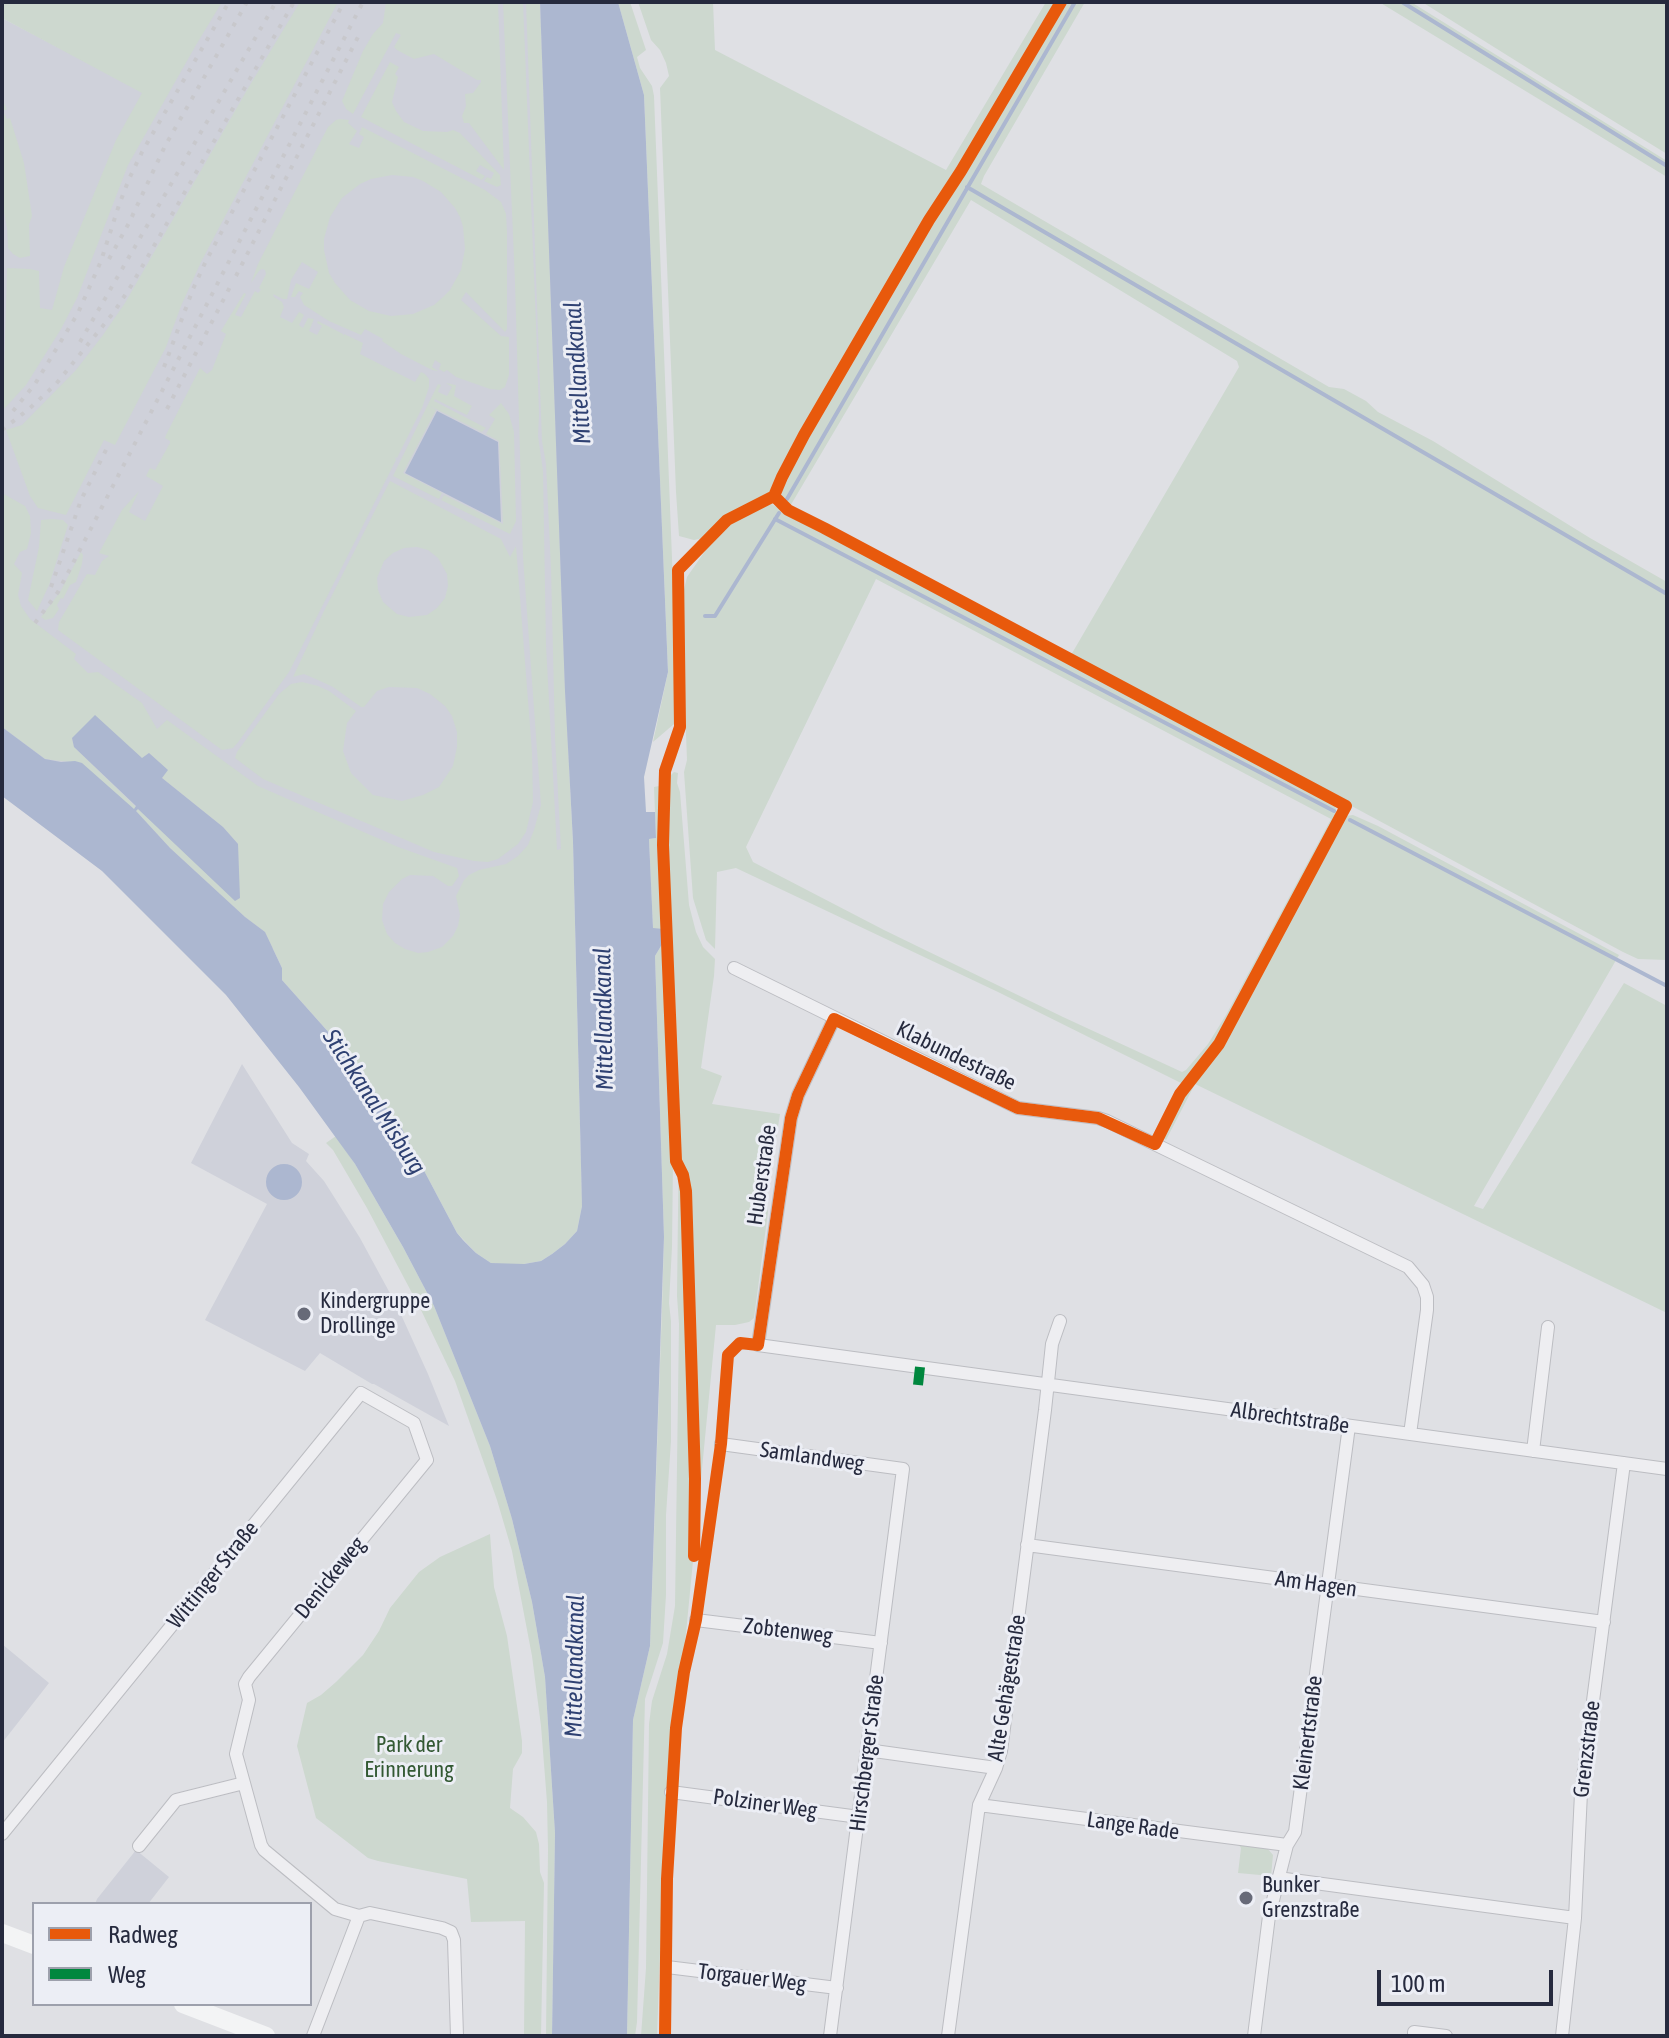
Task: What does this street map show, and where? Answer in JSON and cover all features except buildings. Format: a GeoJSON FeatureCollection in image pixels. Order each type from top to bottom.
{"type":"FeatureCollection","features":[{"type":"Feature","properties":{"kind":"main road"},"geometry":{"type":"LineString","coordinates":[[2,1933],[32,1944]]}},
{"type":"Feature","properties":{"kind":"main road"},"geometry":{"type":"LineString","coordinates":[[188,2006],[266,2036]]}},
{"type":"Feature","properties":{"kind":"street","name":"Klabundestraße"},"geometry":{"type":"LineString","coordinates":[[734,968],[1018,1108],[1107,1121],[1408,1267],[1423,1285],[1427,1297],[1410,1434]]}},
{"type":"Feature","properties":{"kind":"street","name":"Huberstraße"},"geometry":{"type":"LineString","coordinates":[[758,1345],[791,1118],[798,1095],[834,1019]]}},
{"type":"Feature","properties":{"kind":"street"},"geometry":{"type":"LineString","coordinates":[[1048,1384],[1052,1344],[1060,1321]]}},
{"type":"Feature","properties":{"kind":"street"},"geometry":{"type":"LineString","coordinates":[[1533,1451],[1548,1327]]}},
{"type":"Feature","properties":{"kind":"street","name":"Albrechtstraße"},"geometry":{"type":"LineString","coordinates":[[758,1345],[1667,1469]]}},
{"type":"Feature","properties":{"kind":"street","name":"Alte Gehägestraße"},"geometry":{"type":"LineString","coordinates":[[948,2036],[979,1805],[1001,1751],[1048,1384]]}},
{"type":"Feature","properties":{"kind":"street","name":"Wittinger Straße"},"geometry":{"type":"LineString","coordinates":[[2,1834],[361,1393],[414,1423],[427,1460]]}},
{"type":"Feature","properties":{"kind":"street","name":"Kleinertstraße"},"geometry":{"type":"LineString","coordinates":[[1254,2036],[1269,1916],[1287,1845],[1295,1832],[1349,1426]]}},
{"type":"Feature","properties":{"kind":"street","name":"Samlandweg"},"geometry":{"type":"LineString","coordinates":[[721,1444],[903,1469]]}},
{"type":"Feature","properties":{"kind":"street","name":"Denickeweg"},"geometry":{"type":"LineString","coordinates":[[359,1916],[335,1909],[267,1855],[261,1845],[236,1754],[249,1700],[245,1684],[427,1460]]}},
{"type":"Feature","properties":{"kind":"street","name":"Grenzstraße"},"geometry":{"type":"LineString","coordinates":[[1562,2036],[1575,1918],[1580,1802],[1624,1463]]}},
{"type":"Feature","properties":{"kind":"street","name":"Hirschberger Straße"},"geometry":{"type":"LineString","coordinates":[[830,2036],[903,1469]]}},
{"type":"Feature","properties":{"kind":"street","name":"Am Hagen"},"geometry":{"type":"LineString","coordinates":[[1027,1545],[1604,1622]]}},
{"type":"Feature","properties":{"kind":"street","name":"Zobtenweg"},"geometry":{"type":"LineString","coordinates":[[696,1620],[881,1643]]}},
{"type":"Feature","properties":{"kind":"street"},"geometry":{"type":"LineString","coordinates":[[867,1750],[996,1768]]}},
{"type":"Feature","properties":{"kind":"street"},"geometry":{"type":"LineString","coordinates":[[139,1846],[176,1800],[244,1783]]}},
{"type":"Feature","properties":{"kind":"street","name":"Polziner Weg"},"geometry":{"type":"LineString","coordinates":[[671,1792],[859,1817]]}},
{"type":"Feature","properties":{"kind":"street","name":"Lange Rade"},"geometry":{"type":"LineString","coordinates":[[979,1805],[1287,1845]]}},
{"type":"Feature","properties":{"kind":"street"},"geometry":{"type":"LineString","coordinates":[[1278,1878],[1575,1918]]}},
{"type":"Feature","properties":{"kind":"street"},"geometry":{"type":"LineString","coordinates":[[313,2036],[359,1916],[370,1913],[451,1932],[454,1940],[457,2036]]}},
{"type":"Feature","properties":{"kind":"street","name":"Torgauer Weg"},"geometry":{"type":"LineString","coordinates":[[667,1967],[837,1988]]}},
{"type":"Feature","properties":{"kind":"street"},"geometry":{"type":"LineString","coordinates":[[1414,2036],[1414,2032],[1446,2036]]}},
{"type":"Feature","properties":{"kind":"shaded area"},"geometry":{"type":"Polygon","coordinates":[[[219,2],[540,2],[565,633],[582,1206],[45,759],[2,727],[2,18],[113,76],[219,2]]]}},
{"type":"Feature","properties":{"kind":"shaded area","name":"Kindergruppe Drollinge"},"geometry":{"type":"Polygon","coordinates":[[[242,1064],[292,1143],[309,1154],[306,1161],[324,1181],[360,1238],[398,1308],[449,1426],[320,1353],[305,1371],[205,1320],[267,1204],[191,1163],[242,1064]]]}},
{"type":"Feature","properties":{"kind":"shaded area"},"geometry":{"type":"Polygon","coordinates":[[[2,1644],[49,1683],[2,1743],[2,1644]]]}},
{"type":"Feature","properties":{"kind":"shaded area"},"geometry":{"type":"Polygon","coordinates":[[[136,1850],[169,1877],[150,1902],[96,1902],[136,1850]]]}},
{"type":"Feature","properties":{"kind":"green space"},"geometry":{"type":"Polygon","coordinates":[[[2,2],[222,2],[128,165],[77,298],[61,329],[26,385],[3,410],[7,268],[39,271],[40,308],[52,310],[64,267],[116,140],[142,93],[2,18],[2,2]]]}},
{"type":"Feature","properties":{"kind":"green space"},"geometry":{"type":"Polygon","coordinates":[[[300,2],[338,2],[201,262],[166,347],[115,445],[104,440],[66,515],[38,508],[30,496],[6,430],[22,425],[76,370],[125,303],[300,2]]]}},
{"type":"Feature","properties":{"kind":"green space"},"geometry":{"type":"Polygon","coordinates":[[[386,2],[498,2],[504,170],[469,123],[464,123],[462,116],[466,106],[465,94],[473,93],[481,80],[434,54],[414,59],[397,50],[394,47],[401,35],[396,33],[353,114],[346,109],[342,101],[363,51],[383,23],[386,2]]]}},
{"type":"Feature","properties":{"kind":"green space"},"geometry":{"type":"Polygon","coordinates":[[[503,2],[523,2],[538,436],[543,471],[546,645],[557,850],[561,849],[551,568],[542,441],[526,2],[540,2],[573,842],[582,1206],[577,1231],[552,1254],[541,1261],[505,1265],[491,1263],[476,1253],[457,1233],[401,1127],[331,1035],[282,980],[282,968],[265,932],[170,848],[136,811],[137,808],[211,876],[239,894],[238,844],[223,827],[162,778],[167,770],[149,753],[142,759],[72,738],[74,747],[136,807],[134,810],[79,763],[45,759],[2,727],[2,493],[25,506],[30,516],[31,533],[27,549],[20,552],[14,564],[22,573],[18,595],[21,606],[30,619],[76,654],[74,659],[88,673],[98,672],[142,703],[157,729],[167,720],[258,786],[398,847],[457,868],[459,876],[452,886],[433,876],[410,875],[389,892],[383,904],[382,920],[387,934],[395,943],[418,953],[442,947],[458,926],[460,915],[456,896],[464,880],[479,870],[506,864],[528,845],[541,805],[523,557],[503,2]]]}},
{"type":"Feature","properties":{"kind":"green space"},"geometry":{"type":"Polygon","coordinates":[[[618,2],[630,2],[646,50],[637,57],[654,96],[676,661],[674,724],[653,742],[668,672],[644,95],[618,2]]]}},
{"type":"Feature","properties":{"kind":"green space"},"geometry":{"type":"Polygon","coordinates":[[[638,2],[713,2],[715,50],[946,170],[1046,2],[1057,2],[978,139],[924,221],[771,491],[726,519],[703,538],[694,540],[679,536],[676,492],[660,88],[669,76],[660,50],[651,40],[638,2]]]}},
{"type":"Feature","properties":{"kind":"green space"},"geometry":{"type":"Polygon","coordinates":[[[1064,2],[1085,2],[981,184],[1329,387],[1344,389],[1366,401],[1378,412],[1433,441],[1667,582],[1667,960],[1638,959],[1623,952],[1071,655],[1239,367],[1237,361],[971,200],[789,508],[782,500],[785,478],[808,433],[1064,2]]]}},
{"type":"Feature","properties":{"kind":"green space"},"geometry":{"type":"Polygon","coordinates":[[[1379,2],[1411,2],[1667,161],[1667,177],[1379,2]]]}},
{"type":"Feature","properties":{"kind":"green space"},"geometry":{"type":"Polygon","coordinates":[[[1422,2],[1667,2],[1667,154],[1537,74],[1422,2]]]}},
{"type":"Feature","properties":{"kind":"green space"},"geometry":{"type":"Polygon","coordinates":[[[390,62],[399,67],[395,74],[398,77],[392,102],[404,122],[423,131],[453,130],[460,133],[500,175],[501,185],[497,187],[484,181],[487,177],[491,179],[494,173],[480,165],[476,171],[485,176],[482,180],[361,117],[390,62]]]}},
{"type":"Feature","properties":{"kind":"green space"},"geometry":{"type":"Polygon","coordinates":[[[2,99],[7,109],[3,111],[7,119],[10,118],[24,163],[32,216],[29,225],[30,256],[20,258],[8,248],[2,201],[2,99]]]}},
{"type":"Feature","properties":{"kind":"green space"},"geometry":{"type":"Polygon","coordinates":[[[336,120],[349,120],[348,123],[357,131],[349,144],[359,148],[364,137],[359,134],[362,127],[485,190],[501,202],[506,214],[507,232],[505,332],[466,292],[461,300],[501,336],[509,337],[509,375],[505,387],[490,389],[456,377],[447,370],[444,372],[435,360],[432,367],[438,371],[432,370],[401,354],[365,329],[361,335],[329,321],[304,305],[300,297],[303,293],[299,291],[291,297],[296,283],[309,289],[318,272],[302,262],[291,280],[287,299],[273,294],[284,307],[280,317],[292,323],[299,312],[304,315],[299,325],[303,328],[308,318],[314,319],[309,331],[317,335],[322,326],[318,321],[343,336],[363,343],[360,354],[415,382],[421,372],[425,374],[429,387],[422,408],[289,672],[233,748],[222,750],[58,630],[59,622],[87,574],[95,575],[102,561],[109,556],[99,553],[122,510],[139,491],[129,512],[145,521],[163,486],[146,476],[150,468],[155,470],[170,443],[166,435],[200,368],[207,374],[212,370],[226,334],[221,331],[244,293],[235,315],[241,317],[255,291],[258,293],[261,290],[265,270],[259,271],[251,283],[258,264],[328,127],[336,120]],[[392,175],[360,184],[342,198],[330,217],[324,239],[329,273],[350,300],[369,311],[391,316],[413,314],[434,305],[450,290],[461,270],[465,249],[460,217],[441,192],[413,177],[392,175]]]}},
{"type":"Feature","properties":{"kind":"green space"},"geometry":{"type":"Polygon","coordinates":[[[446,383],[456,385],[454,396],[472,406],[467,415],[434,401],[486,428],[482,432],[430,406],[436,410],[403,473],[442,493],[439,499],[393,476],[438,384],[441,385],[438,392],[447,396],[452,387],[446,383]]]}},
{"type":"Feature","properties":{"kind":"green space"},"geometry":{"type":"Polygon","coordinates":[[[501,403],[509,414],[514,432],[516,521],[510,534],[441,500],[444,495],[503,524],[499,441],[486,434],[495,419],[489,415],[501,403]]]}},
{"type":"Feature","properties":{"kind":"green space"},"geometry":{"type":"Polygon","coordinates":[[[390,481],[501,539],[510,557],[516,546],[533,802],[526,832],[518,844],[498,859],[488,862],[434,852],[263,779],[235,758],[279,694],[291,684],[302,682],[329,691],[356,711],[347,723],[343,751],[351,773],[373,795],[402,801],[423,795],[439,787],[453,766],[457,732],[452,716],[430,694],[417,688],[389,687],[377,691],[361,707],[318,680],[304,674],[293,677],[390,481]],[[404,548],[384,561],[377,578],[378,590],[383,602],[397,614],[409,617],[427,615],[445,598],[447,574],[438,558],[428,550],[404,548]]]}},
{"type":"Feature","properties":{"kind":"green space"},"geometry":{"type":"Polygon","coordinates":[[[770,503],[1333,803],[1335,821],[1218,1043],[1183,1084],[736,868],[717,872],[715,949],[706,940],[693,898],[684,772],[687,760],[681,602],[687,577],[712,541],[732,522],[770,503]],[[876,579],[746,847],[753,862],[884,930],[1182,1072],[1208,1044],[1226,1015],[1331,819],[876,579]]]}},
{"type":"Feature","properties":{"kind":"green space"},"geometry":{"type":"Polygon","coordinates":[[[41,520],[63,520],[68,525],[49,585],[37,611],[28,600],[41,520]]]}},
{"type":"Feature","properties":{"kind":"green space"},"geometry":{"type":"Polygon","coordinates":[[[81,552],[82,564],[76,582],[61,598],[53,618],[45,620],[41,617],[60,592],[81,552]]]}},
{"type":"Feature","properties":{"kind":"green space"},"geometry":{"type":"Polygon","coordinates":[[[674,772],[678,773],[689,905],[703,947],[715,959],[701,1068],[722,1076],[712,1104],[780,1114],[766,1202],[768,1212],[754,1318],[735,1325],[716,1325],[663,1869],[657,2036],[641,2036],[646,1968],[649,1724],[652,1701],[667,1654],[675,1606],[679,1129],[673,1034],[667,789],[667,779],[674,772]]]}},
{"type":"Feature","properties":{"kind":"green space"},"geometry":{"type":"Polygon","coordinates":[[[659,786],[663,929],[653,929],[649,839],[656,838],[654,787],[659,786]]]}},
{"type":"Feature","properties":{"kind":"green space"},"geometry":{"type":"Polygon","coordinates":[[[1353,815],[1619,955],[1474,1206],[1483,1209],[1624,983],[1667,1006],[1667,1313],[1195,1084],[1166,1140],[1163,1138],[1187,1086],[1225,1039],[1343,819],[1353,815]]]}},
{"type":"Feature","properties":{"kind":"green space"},"geometry":{"type":"Polygon","coordinates":[[[664,941],[673,1161],[669,1303],[671,1441],[666,1515],[666,1595],[663,1643],[645,1699],[637,2022],[635,2036],[627,2036],[633,1720],[650,1646],[662,1309],[664,1237],[655,956],[664,941]]]}},
{"type":"Feature","properties":{"kind":"green space"},"geometry":{"type":"Polygon","coordinates":[[[336,1136],[403,1247],[434,1306],[490,1446],[532,1602],[545,1677],[555,1833],[552,2036],[546,2036],[548,1850],[541,1726],[532,1656],[512,1551],[455,1381],[367,1208],[326,1143],[336,1136]]]}},
{"type":"Feature","properties":{"kind":"green space","name":"Park der Erinnerung"},"geometry":{"type":"Polygon","coordinates":[[[490,1534],[494,1587],[507,1636],[522,1741],[522,1753],[513,1769],[510,1808],[536,1832],[544,1883],[541,2036],[524,2036],[525,1921],[471,1922],[467,1879],[368,1858],[316,1818],[297,1746],[307,1703],[321,1695],[363,1655],[390,1608],[419,1572],[440,1557],[490,1534]]]}},
{"type":"Feature","properties":{"kind":"green space"},"geometry":{"type":"Polygon","coordinates":[[[1236,1841],[1267,1848],[1273,1855],[1271,1876],[1238,1873],[1241,1848],[1236,1841]]]}},
{"type":"Feature","properties":{"kind":"water"},"geometry":{"type":"Polygon","coordinates":[[[540,2],[618,2],[644,95],[668,672],[644,777],[646,812],[655,812],[656,838],[649,839],[653,928],[663,929],[664,941],[655,956],[664,1237],[650,1646],[633,1720],[627,2036],[552,2036],[555,1833],[545,1677],[532,1602],[512,1519],[490,1446],[434,1306],[355,1164],[226,995],[102,871],[2,796],[2,727],[45,759],[82,763],[134,809],[136,806],[74,747],[72,738],[95,715],[142,758],[149,753],[168,770],[162,778],[223,827],[238,844],[240,898],[235,901],[138,809],[136,811],[170,848],[265,932],[282,968],[282,980],[331,1035],[401,1127],[463,1240],[491,1263],[524,1264],[541,1261],[577,1231],[582,1206],[573,842],[540,2]]]}},
{"type":"Feature","properties":{"kind":"water"},"geometry":{"type":"Polygon","coordinates":[[[437,411],[498,442],[501,522],[405,473],[437,411]]]}},
{"type":"Feature","properties":{"kind":"water"},"geometry":{"type":"Polygon","coordinates":[[[284,1164],[296,1170],[302,1182],[296,1194],[284,1200],[272,1194],[266,1182],[272,1170],[284,1164]]]}},
{"type":"Feature","properties":{"kind":"waterway"},"geometry":{"type":"LineString","coordinates":[[787,499],[1075,2]]}},
{"type":"Feature","properties":{"kind":"waterway"},"geometry":{"type":"LineString","coordinates":[[1402,2],[1667,166]]}},
{"type":"Feature","properties":{"kind":"waterway"},"geometry":{"type":"LineString","coordinates":[[967,187],[1667,594]]}},
{"type":"Feature","properties":{"kind":"waterway"},"geometry":{"type":"LineString","coordinates":[[705,616],[715,616],[779,513]]}},
{"type":"Feature","properties":{"kind":"waterway"},"geometry":{"type":"LineString","coordinates":[[775,519],[1334,811]]}},
{"type":"Feature","properties":{"kind":"waterway"},"geometry":{"type":"LineString","coordinates":[[1350,820],[1667,986]]}},
{"type":"Feature","properties":{"kind":"railway"},"geometry":{"type":"LineString","coordinates":[[13,411],[35,384],[78,313],[142,152],[229,2]]}},
{"type":"Feature","properties":{"kind":"railway"},"geometry":{"type":"LineString","coordinates":[[109,259],[165,146],[247,2]]}},
{"type":"Feature","properties":{"kind":"railway"},"geometry":{"type":"LineString","coordinates":[[80,342],[276,2]]}},
{"type":"Feature","properties":{"kind":"railway"},"geometry":{"type":"LineString","coordinates":[[2,430],[56,384],[114,312],[294,2]]}},
{"type":"Feature","properties":{"kind":"railway"},"geometry":{"type":"LineString","coordinates":[[164,367],[206,261],[344,2]]}},
{"type":"Feature","properties":{"kind":"railway"},"geometry":{"type":"LineString","coordinates":[[35,623],[58,592],[363,2]]}},
{"type":"Feature","properties":{"kind":"railway"},"geometry":{"type":"LineString","coordinates":[[236,276],[359,35]]}},
{"type":"Feature","properties":{"kind":"railway"},"geometry":{"type":"LineString","coordinates":[[167,409],[231,285]]}},
{"type":"Feature","properties":{"kind":"railway"},"geometry":{"type":"LineString","coordinates":[[51,587],[81,500],[109,444]]}},
{"type":"Feature","properties":{"kind":"marked path"},"geometry":{"type":"LineString","coordinates":[[918,1385],[920,1367]]}},
{"type":"Feature","properties":{"kind":"cycle path"},"geometry":{"type":"LineString","coordinates":[[694,1556],[695,1479],[686,1191],[676,1161],[663,845],[665,771],[680,727],[678,570],[727,520],[774,496],[804,435],[1061,2]]}},
{"type":"Feature","properties":{"kind":"cycle path"},"geometry":{"type":"LineString","coordinates":[[665,2036],[667,1879],[676,1728],[696,1620],[721,1444],[728,1355],[740,1343],[758,1345],[791,1118],[798,1095],[834,1019],[1018,1108],[1098,1118],[1155,1144],[1180,1094],[1219,1044],[1346,806],[788,510],[774,496]]}},
{"type":"Feature","properties":{"kind":"place","name":"Kindergruppe Drollinge"},"geometry":{"type":"Point","coordinates":[304,1314]}},
{"type":"Feature","properties":{"kind":"place","name":"Bunker Grenzstraße"},"geometry":{"type":"Point","coordinates":[1246,1898]}},
{"type":"Feature","properties":{"kind":"water label","name":"Mittellandkanal"},"geometry":{"type":"Point","coordinates":[578,373]}},
{"type":"Feature","properties":{"kind":"water label","name":"Mittellandkanal"},"geometry":{"type":"Point","coordinates":[604,1019]}},
{"type":"Feature","properties":{"kind":"water label","name":"Stichkanal Misburg"},"geometry":{"type":"Point","coordinates":[374,1102]}},
{"type":"Feature","properties":{"kind":"water label","name":"Mittellandkanal"},"geometry":{"type":"Point","coordinates":[575,1666]}}]}
